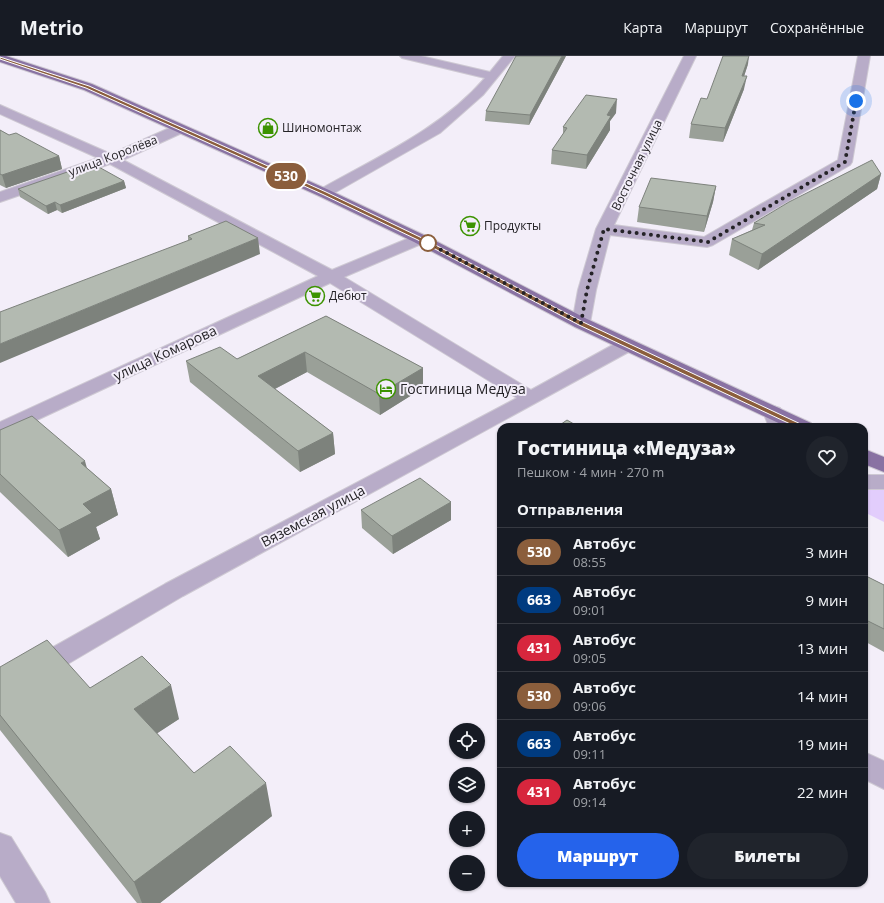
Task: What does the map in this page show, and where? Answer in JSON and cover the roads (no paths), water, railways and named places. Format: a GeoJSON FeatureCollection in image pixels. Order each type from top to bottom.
{"type":"FeatureCollection","features":[{"type":"Feature","properties":{"kind":"main road"},"geometry":{"type":"LineString","coordinates":[[0,58],[88,87],[324,193],[420,239],[581,323],[776,420],[788,423]]}},
{"type":"Feature","properties":{"kind":"main road"},"geometry":{"type":"LineString","coordinates":[[868,458],[884,465]]}},
{"type":"Feature","properties":{"kind":"street"},"geometry":{"type":"LineString","coordinates":[[406,56],[493,76]]}},
{"type":"Feature","properties":{"kind":"street"},"geometry":{"type":"LineString","coordinates":[[324,193],[434,130],[480,92],[509,56]]}},
{"type":"Feature","properties":{"kind":"street","name":"Восточная улица"},"geometry":{"type":"LineString","coordinates":[[581,323],[587,290],[604,229],[690,56]]}},
{"type":"Feature","properties":{"kind":"street"},"geometry":{"type":"LineString","coordinates":[[604,229],[708,242],[845,162],[864,56]]}},
{"type":"Feature","properties":{"kind":"street"},"geometry":{"type":"LineString","coordinates":[[0,109],[111,158],[331,276],[531,398]]}},
{"type":"Feature","properties":{"kind":"street","name":"улица Королёва"},"geometry":{"type":"LineString","coordinates":[[0,197],[111,158],[179,129]]}},
{"type":"Feature","properties":{"kind":"street","name":"улица Комарова"},"geometry":{"type":"LineString","coordinates":[[0,430],[331,276],[420,239]]}},
{"type":"Feature","properties":{"kind":"street","name":"Вяземская улица"},"geometry":{"type":"LineString","coordinates":[[0,690],[174,590],[627,345]]}},
{"type":"Feature","properties":{"kind":"street"},"geometry":{"type":"LineString","coordinates":[[868,482],[884,482]]}},
{"type":"Feature","properties":{"kind":"street"},"geometry":{"type":"LineString","coordinates":[[868,766],[884,776]]}},
{"type":"Feature","properties":{"kind":"street"},"geometry":{"type":"LineString","coordinates":[[0,847],[34,903]]}},
{"type":"Feature","properties":{"kind":"place","name":"Шиномонтаж"},"geometry":{"type":"Point","coordinates":[268,128]}},
{"type":"Feature","properties":{"kind":"place","name":"Продукты"},"geometry":{"type":"Point","coordinates":[470,226]}},
{"type":"Feature","properties":{"kind":"place","name":"Дебют"},"geometry":{"type":"Point","coordinates":[315,296]}},
{"type":"Feature","properties":{"kind":"place","name":"Гостиница Медуза"},"geometry":{"type":"Point","coordinates":[386,389]}}]}
